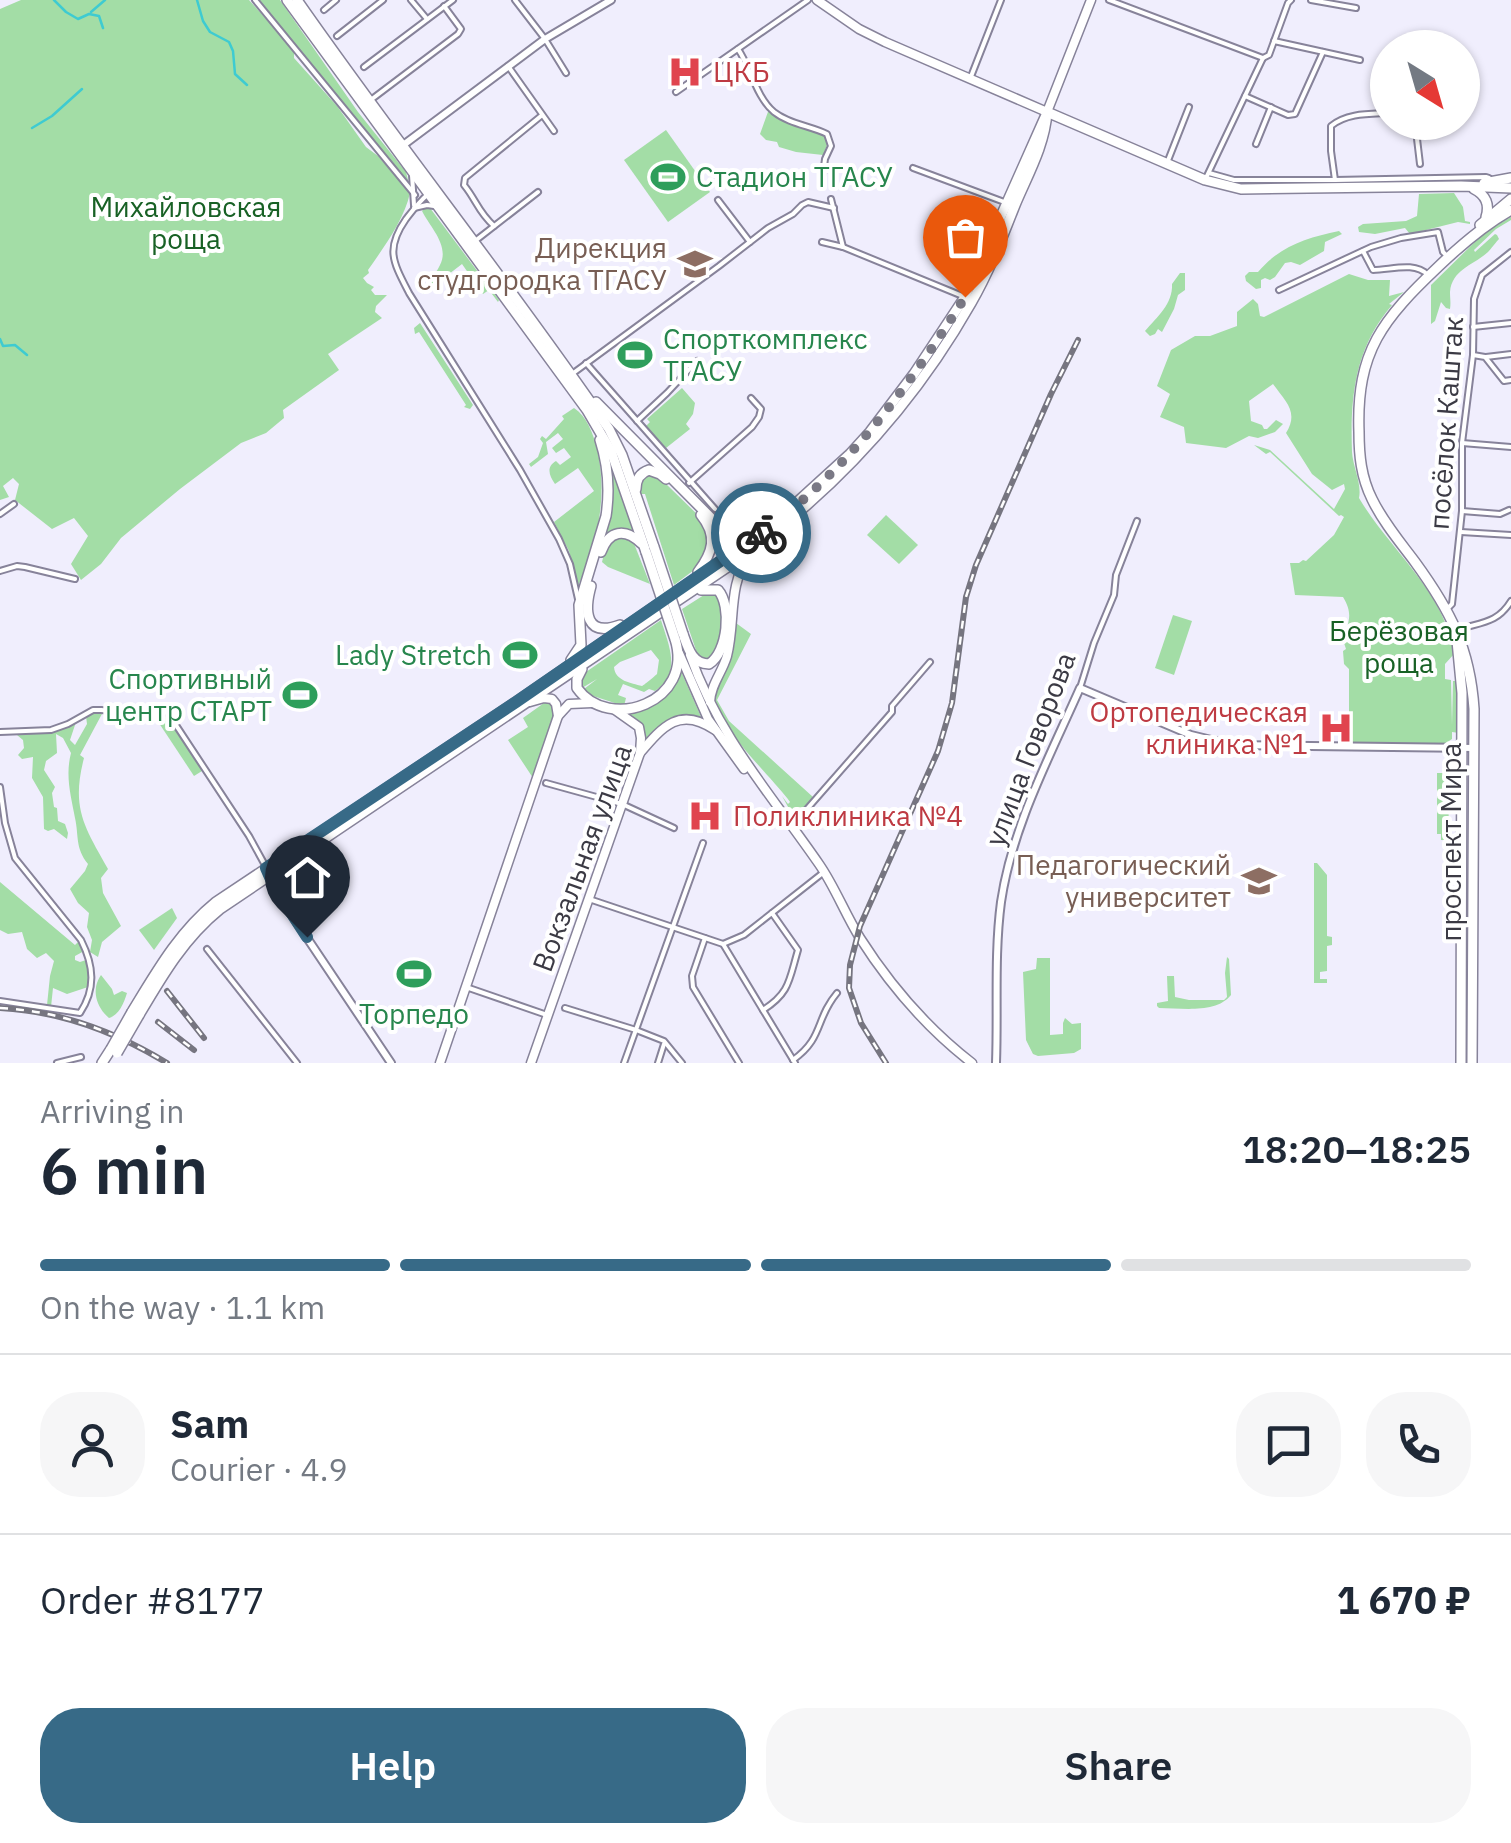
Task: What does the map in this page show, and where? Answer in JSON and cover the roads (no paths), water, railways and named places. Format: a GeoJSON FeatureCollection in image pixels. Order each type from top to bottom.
{"type":"FeatureCollection","features":[{"type":"Feature","properties":{"kind":"main road"},"geometry":{"type":"LineString","coordinates":[[288,0],[432,191],[606,441],[679,636],[695,693],[715,730],[792,827]]}},
{"type":"Feature","properties":{"kind":"main road"},"geometry":{"type":"LineString","coordinates":[[297,0],[408,166],[475,241],[616,442],[637,496],[647,548]]}},
{"type":"Feature","properties":{"kind":"main road"},"geometry":{"type":"LineString","coordinates":[[817,0],[859,28],[970,79],[1167,164],[1228,186],[1253,190],[1511,188]]}},
{"type":"Feature","properties":{"kind":"main road"},"geometry":{"type":"LineString","coordinates":[[268,872],[583,666],[772,525],[870,432],[965,297],[1047,112],[1091,0]]}},
{"type":"Feature","properties":{"kind":"main road"},"geometry":{"type":"LineString","coordinates":[[102,1063],[192,934],[220,909],[636,618],[752,550],[798,515],[859,456],[949,340],[979,288],[1044,136],[1047,112]]}},
{"type":"Feature","properties":{"kind":"main road"},"geometry":{"type":"LineString","coordinates":[[1044,136],[1054,128],[1072,123]]}},
{"type":"Feature","properties":{"kind":"main road"},"geometry":{"type":"LineString","coordinates":[[1461,186],[1511,178]]}},
{"type":"Feature","properties":{"kind":"main road"},"geometry":{"type":"LineString","coordinates":[[1461,186],[1484,196],[1488,205],[1485,220]]}},
{"type":"Feature","properties":{"kind":"main road"},"geometry":{"type":"LineString","coordinates":[[1473,235],[1511,199]]}},
{"type":"Feature","properties":{"kind":"main road","name":"проспект Мира"},"geometry":{"type":"LineString","coordinates":[[1472,1063],[1472,692],[1466,657],[1447,609],[1366,488],[1359,451],[1360,392],[1370,354],[1396,309],[1473,235],[1511,210]]}},
{"type":"Feature","properties":{"kind":"main road"},"geometry":{"type":"LineString","coordinates":[[572,375],[718,525],[738,535],[753,533],[792,508]]}},
{"type":"Feature","properties":{"kind":"main road"},"geometry":{"type":"LineString","coordinates":[[558,673],[581,645],[579,605],[606,516],[609,486],[602,444],[587,410]]}},
{"type":"Feature","properties":{"kind":"main road"},"geometry":{"type":"LineString","coordinates":[[637,496],[638,478],[644,472],[660,474],[680,490],[710,528],[709,556],[692,586]]}},
{"type":"Feature","properties":{"kind":"main road"},"geometry":{"type":"LineString","coordinates":[[636,618],[612,628],[597,627],[588,617],[586,606],[607,539],[622,532],[634,536],[647,548]]}},
{"type":"Feature","properties":{"kind":"main road"},"geometry":{"type":"LineString","coordinates":[[710,706],[711,689],[728,654],[738,576],[752,550]]}},
{"type":"Feature","properties":{"kind":"main road"},"geometry":{"type":"LineString","coordinates":[[684,652],[710,664],[723,646],[726,605],[721,592],[692,586]]}},
{"type":"Feature","properties":{"kind":"main road","name":"проспект Мира"},"geometry":{"type":"LineString","coordinates":[[1456,627],[1462,693],[1460,1063]]}},
{"type":"Feature","properties":{"kind":"main road"},"geometry":{"type":"LineString","coordinates":[[684,652],[710,706],[824,872],[858,934],[887,976],[969,1063]]}},
{"type":"Feature","properties":{"kind":"main road"},"geometry":{"type":"LineString","coordinates":[[440,1063],[558,716],[570,704],[592,702],[640,708],[654,700],[673,679],[684,652]]}},
{"type":"Feature","properties":{"kind":"main road"},"geometry":{"type":"LineString","coordinates":[[583,666],[577,688],[592,702]]}},
{"type":"Feature","properties":{"kind":"main road"},"geometry":{"type":"LineString","coordinates":[[530,702],[552,700],[558,716]]}},
{"type":"Feature","properties":{"kind":"main road"},"geometry":{"type":"LineString","coordinates":[[610,707],[639,728],[640,753]]}},
{"type":"Feature","properties":{"kind":"main road","name":"Вокзальная улица"},"geometry":{"type":"LineString","coordinates":[[531,1063],[640,753],[658,732],[680,719],[695,720],[715,730]]}},
{"type":"Feature","properties":{"kind":"main road"},"geometry":{"type":"LineString","coordinates":[[1460,841],[1473,841]]}},
{"type":"Feature","properties":{"kind":"main road"},"geometry":{"type":"LineString","coordinates":[[1461,940],[1472,940]]}},
{"type":"Feature","properties":{"kind":"main road"},"geometry":{"type":"LineString","coordinates":[[111,1063],[114,1051]]}},
{"type":"Feature","properties":{"kind":"street"},"geometry":{"type":"LineString","coordinates":[[255,0],[414,194]]}},
{"type":"Feature","properties":{"kind":"street"},"geometry":{"type":"LineString","coordinates":[[324,0],[326,8],[336,0]]}},
{"type":"Feature","properties":{"kind":"street"},"geometry":{"type":"LineString","coordinates":[[338,36],[382,0]]}},
{"type":"Feature","properties":{"kind":"street"},"geometry":{"type":"LineString","coordinates":[[411,0],[427,19]]}},
{"type":"Feature","properties":{"kind":"street"},"geometry":{"type":"LineString","coordinates":[[364,68],[454,0]]}},
{"type":"Feature","properties":{"kind":"street"},"geometry":{"type":"LineString","coordinates":[[516,0],[566,73]]}},
{"type":"Feature","properties":{"kind":"street"},"geometry":{"type":"LineString","coordinates":[[399,148],[508,66],[611,0]]}},
{"type":"Feature","properties":{"kind":"street"},"geometry":{"type":"LineString","coordinates":[[676,92],[808,0]]}},
{"type":"Feature","properties":{"kind":"street"},"geometry":{"type":"LineString","coordinates":[[970,79],[1001,0]]}},
{"type":"Feature","properties":{"kind":"street"},"geometry":{"type":"LineString","coordinates":[[1108,0],[1263,58]]}},
{"type":"Feature","properties":{"kind":"street"},"geometry":{"type":"LineString","coordinates":[[1311,0],[1356,8]]}},
{"type":"Feature","properties":{"kind":"street"},"geometry":{"type":"LineString","coordinates":[[1289,1],[1269,55],[1263,58],[1207,176],[1234,180],[1486,177],[1493,181]]}},
{"type":"Feature","properties":{"kind":"street"},"geometry":{"type":"LineString","coordinates":[[368,102],[458,34],[461,30],[444,6]]}},
{"type":"Feature","properties":{"kind":"street"},"geometry":{"type":"LineString","coordinates":[[1274,41],[1360,60]]}},
{"type":"Feature","properties":{"kind":"street"},"geometry":{"type":"LineString","coordinates":[[738,49],[775,113],[828,134],[831,146],[823,174]]}},
{"type":"Feature","properties":{"kind":"street"},"geometry":{"type":"LineString","coordinates":[[1245,96],[1288,115],[1294,114],[1323,52]]}},
{"type":"Feature","properties":{"kind":"street"},"geometry":{"type":"LineString","coordinates":[[508,66],[554,131]]}},
{"type":"Feature","properties":{"kind":"street"},"geometry":{"type":"LineString","coordinates":[[1167,164],[1189,106]]}},
{"type":"Feature","properties":{"kind":"street"},"geometry":{"type":"LineString","coordinates":[[1256,144],[1271,108]]}},
{"type":"Feature","properties":{"kind":"street"},"geometry":{"type":"LineString","coordinates":[[1335,180],[1332,126],[1339,120],[1370,114]]}},
{"type":"Feature","properties":{"kind":"street"},"geometry":{"type":"LineString","coordinates":[[494,226],[481,215],[464,185],[466,178],[541,116]]}},
{"type":"Feature","properties":{"kind":"street"},"geometry":{"type":"LineString","coordinates":[[1417,140],[1420,164]]}},
{"type":"Feature","properties":{"kind":"street"},"geometry":{"type":"LineString","coordinates":[[408,166],[413,178],[414,208]]}},
{"type":"Feature","properties":{"kind":"street"},"geometry":{"type":"LineString","coordinates":[[913,168],[1007,203]]}},
{"type":"Feature","properties":{"kind":"street"},"geometry":{"type":"LineString","coordinates":[[432,191],[414,208],[393,242],[399,274],[566,552],[579,605]]}},
{"type":"Feature","properties":{"kind":"street"},"geometry":{"type":"LineString","coordinates":[[475,241],[538,192]]}},
{"type":"Feature","properties":{"kind":"street"},"geometry":{"type":"LineString","coordinates":[[831,199],[843,247]]}},
{"type":"Feature","properties":{"kind":"street"},"geometry":{"type":"LineString","coordinates":[[718,200],[750,242]]}},
{"type":"Feature","properties":{"kind":"street"},"geometry":{"type":"LineString","coordinates":[[572,375],[808,202],[834,208]]}},
{"type":"Feature","properties":{"kind":"street"},"geometry":{"type":"LineString","coordinates":[[414,208],[427,205],[442,210]]}},
{"type":"Feature","properties":{"kind":"street"},"geometry":{"type":"LineString","coordinates":[[1279,290],[1363,250],[1401,238],[1438,232],[1448,258]]}},
{"type":"Feature","properties":{"kind":"street"},"geometry":{"type":"LineString","coordinates":[[822,242],[965,297]]}},
{"type":"Feature","properties":{"kind":"street"},"geometry":{"type":"LineString","coordinates":[[1363,250],[1373,270],[1416,267],[1429,276]]}},
{"type":"Feature","properties":{"kind":"street","name":"посёлок Каштак"},"geometry":{"type":"LineString","coordinates":[[1447,609],[1452,604],[1462,511],[1462,443],[1473,355],[1474,298],[1482,275],[1511,252]]}},
{"type":"Feature","properties":{"kind":"street"},"geometry":{"type":"LineString","coordinates":[[1473,327],[1511,323]]}},
{"type":"Feature","properties":{"kind":"street"},"geometry":{"type":"LineString","coordinates":[[1473,355],[1485,358],[1511,354]]}},
{"type":"Feature","properties":{"kind":"street"},"geometry":{"type":"LineString","coordinates":[[1485,358],[1504,381],[1511,380]]}},
{"type":"Feature","properties":{"kind":"street"},"geometry":{"type":"LineString","coordinates":[[637,421],[696,361]]}},
{"type":"Feature","properties":{"kind":"street"},"geometry":{"type":"LineString","coordinates":[[586,364],[714,509]]}},
{"type":"Feature","properties":{"kind":"street"},"geometry":{"type":"LineString","coordinates":[[680,490],[760,417],[761,409],[751,398]]}},
{"type":"Feature","properties":{"kind":"street"},"geometry":{"type":"LineString","coordinates":[[1462,443],[1511,446]]}},
{"type":"Feature","properties":{"kind":"street"},"geometry":{"type":"LineString","coordinates":[[0,514],[14,504]]}},
{"type":"Feature","properties":{"kind":"street"},"geometry":{"type":"LineString","coordinates":[[1462,511],[1500,514],[1508,510]]}},
{"type":"Feature","properties":{"kind":"street","name":"улица Говорова"},"geometry":{"type":"LineString","coordinates":[[996,1062],[1001,902],[1012,855],[1080,688],[1137,521]]}},
{"type":"Feature","properties":{"kind":"street"},"geometry":{"type":"LineString","coordinates":[[1460,532],[1511,534]]}},
{"type":"Feature","properties":{"kind":"street"},"geometry":{"type":"LineString","coordinates":[[0,570],[17,566],[74,578]]}},
{"type":"Feature","properties":{"kind":"street"},"geometry":{"type":"LineString","coordinates":[[1456,627],[1496,618],[1511,602]]}},
{"type":"Feature","properties":{"kind":"street"},"geometry":{"type":"LineString","coordinates":[[792,827],[930,662]]}},
{"type":"Feature","properties":{"kind":"street"},"geometry":{"type":"LineString","coordinates":[[1080,688],[1191,735],[1220,743],[1474,748]]}},
{"type":"Feature","properties":{"kind":"street"},"geometry":{"type":"LineString","coordinates":[[0,732],[50,730],[93,710],[134,713],[147,718],[162,711],[168,713],[249,836],[290,911],[391,1063]]}},
{"type":"Feature","properties":{"kind":"street"},"geometry":{"type":"LineString","coordinates":[[546,783],[622,804],[674,828]]}},
{"type":"Feature","properties":{"kind":"street"},"geometry":{"type":"LineString","coordinates":[[0,787],[2,824],[15,858],[82,940],[89,961],[91,996],[80,1013],[0,1001]]}},
{"type":"Feature","properties":{"kind":"street"},"geometry":{"type":"LineString","coordinates":[[624,1063],[703,843]]}},
{"type":"Feature","properties":{"kind":"street"},"geometry":{"type":"LineString","coordinates":[[723,944],[744,935],[824,872]]}},
{"type":"Feature","properties":{"kind":"street"},"geometry":{"type":"LineString","coordinates":[[589,898],[723,944],[794,1062],[808,1049],[826,1006],[837,993]]}},
{"type":"Feature","properties":{"kind":"street"},"geometry":{"type":"LineString","coordinates":[[763,1010],[780,1000],[785,992],[798,950],[772,913]]}},
{"type":"Feature","properties":{"kind":"street"},"geometry":{"type":"LineString","coordinates":[[705,938],[692,976],[693,988],[739,1063]]}},
{"type":"Feature","properties":{"kind":"street"},"geometry":{"type":"LineString","coordinates":[[207,948],[297,1063]]}},
{"type":"Feature","properties":{"kind":"street"},"geometry":{"type":"LineString","coordinates":[[466,987],[548,1015]]}},
{"type":"Feature","properties":{"kind":"street"},"geometry":{"type":"LineString","coordinates":[[565,1008],[664,1042],[682,1063]]}},
{"type":"Feature","properties":{"kind":"street"},"geometry":{"type":"LineString","coordinates":[[658,1063],[664,1042]]}},
{"type":"Feature","properties":{"kind":"street"},"geometry":{"type":"LineString","coordinates":[[57,1063],[82,1058]]}},
{"type":"Feature","properties":{"kind":"waterway"},"geometry":{"type":"LineString","coordinates":[[54,0],[78,19],[89,14],[99,16],[103,28]]}},
{"type":"Feature","properties":{"kind":"waterway"},"geometry":{"type":"LineString","coordinates":[[91,12],[105,0]]}},
{"type":"Feature","properties":{"kind":"waterway"},"geometry":{"type":"LineString","coordinates":[[197,0],[210,32],[229,42],[235,74],[247,85]]}},
{"type":"Feature","properties":{"kind":"waterway"},"geometry":{"type":"LineString","coordinates":[[32,128],[82,89]]}},
{"type":"Feature","properties":{"kind":"waterway"},"geometry":{"type":"LineString","coordinates":[[0,339],[3,346],[15,345],[27,355]]}},
{"type":"Feature","properties":{"kind":"railway"},"geometry":{"type":"LineString","coordinates":[[886,1063],[861,1023],[849,988],[850,965],[860,926],[938,751],[952,703],[966,597],[976,565],[1078,340]]}},
{"type":"Feature","properties":{"kind":"railway"},"geometry":{"type":"LineString","coordinates":[[167,991],[204,1038]]}},
{"type":"Feature","properties":{"kind":"railway"},"geometry":{"type":"LineString","coordinates":[[0,1008],[87,1025],[167,1063]]}},
{"type":"Feature","properties":{"kind":"railway"},"geometry":{"type":"LineString","coordinates":[[158,1022],[194,1050]]}},
{"type":"Feature","properties":{"kind":"place","name":"ЦКБ"},"geometry":{"type":"Point","coordinates":[685,72]}},
{"type":"Feature","properties":{"kind":"place","name":"Стадион ТГАСУ"},"geometry":{"type":"Point","coordinates":[668,177]}},
{"type":"Feature","properties":{"kind":"place","name":"Дирекция студгородка ТГАСУ"},"geometry":{"type":"Point","coordinates":[695,264]}},
{"type":"Feature","properties":{"kind":"place","name":"Спорткомплекс ТГАСУ"},"geometry":{"type":"Point","coordinates":[635,355]}},
{"type":"Feature","properties":{"kind":"place","name":"Lady Stretch"},"geometry":{"type":"Point","coordinates":[520,655]}},
{"type":"Feature","properties":{"kind":"place","name":"Спортивный центр СТАРТ"},"geometry":{"type":"Point","coordinates":[300,695]}},
{"type":"Feature","properties":{"kind":"place","name":"Ортопедическая клиника №1"},"geometry":{"type":"Point","coordinates":[1336,728]}},
{"type":"Feature","properties":{"kind":"place","name":"Поликлиника №4"},"geometry":{"type":"Point","coordinates":[705,816]}},
{"type":"Feature","properties":{"kind":"place","name":"Педагогический университет"},"geometry":{"type":"Point","coordinates":[1259,881]}},
{"type":"Feature","properties":{"kind":"place","name":"Торпедо"},"geometry":{"type":"Point","coordinates":[414,974]}},
{"type":"Feature","properties":{"kind":"park label","name":"Михайловская роща"},"geometry":{"type":"Point","coordinates":[186,223]}},
{"type":"Feature","properties":{"kind":"park label","name":"Берёзовая роща"},"geometry":{"type":"Point","coordinates":[1399,647]}}]}
